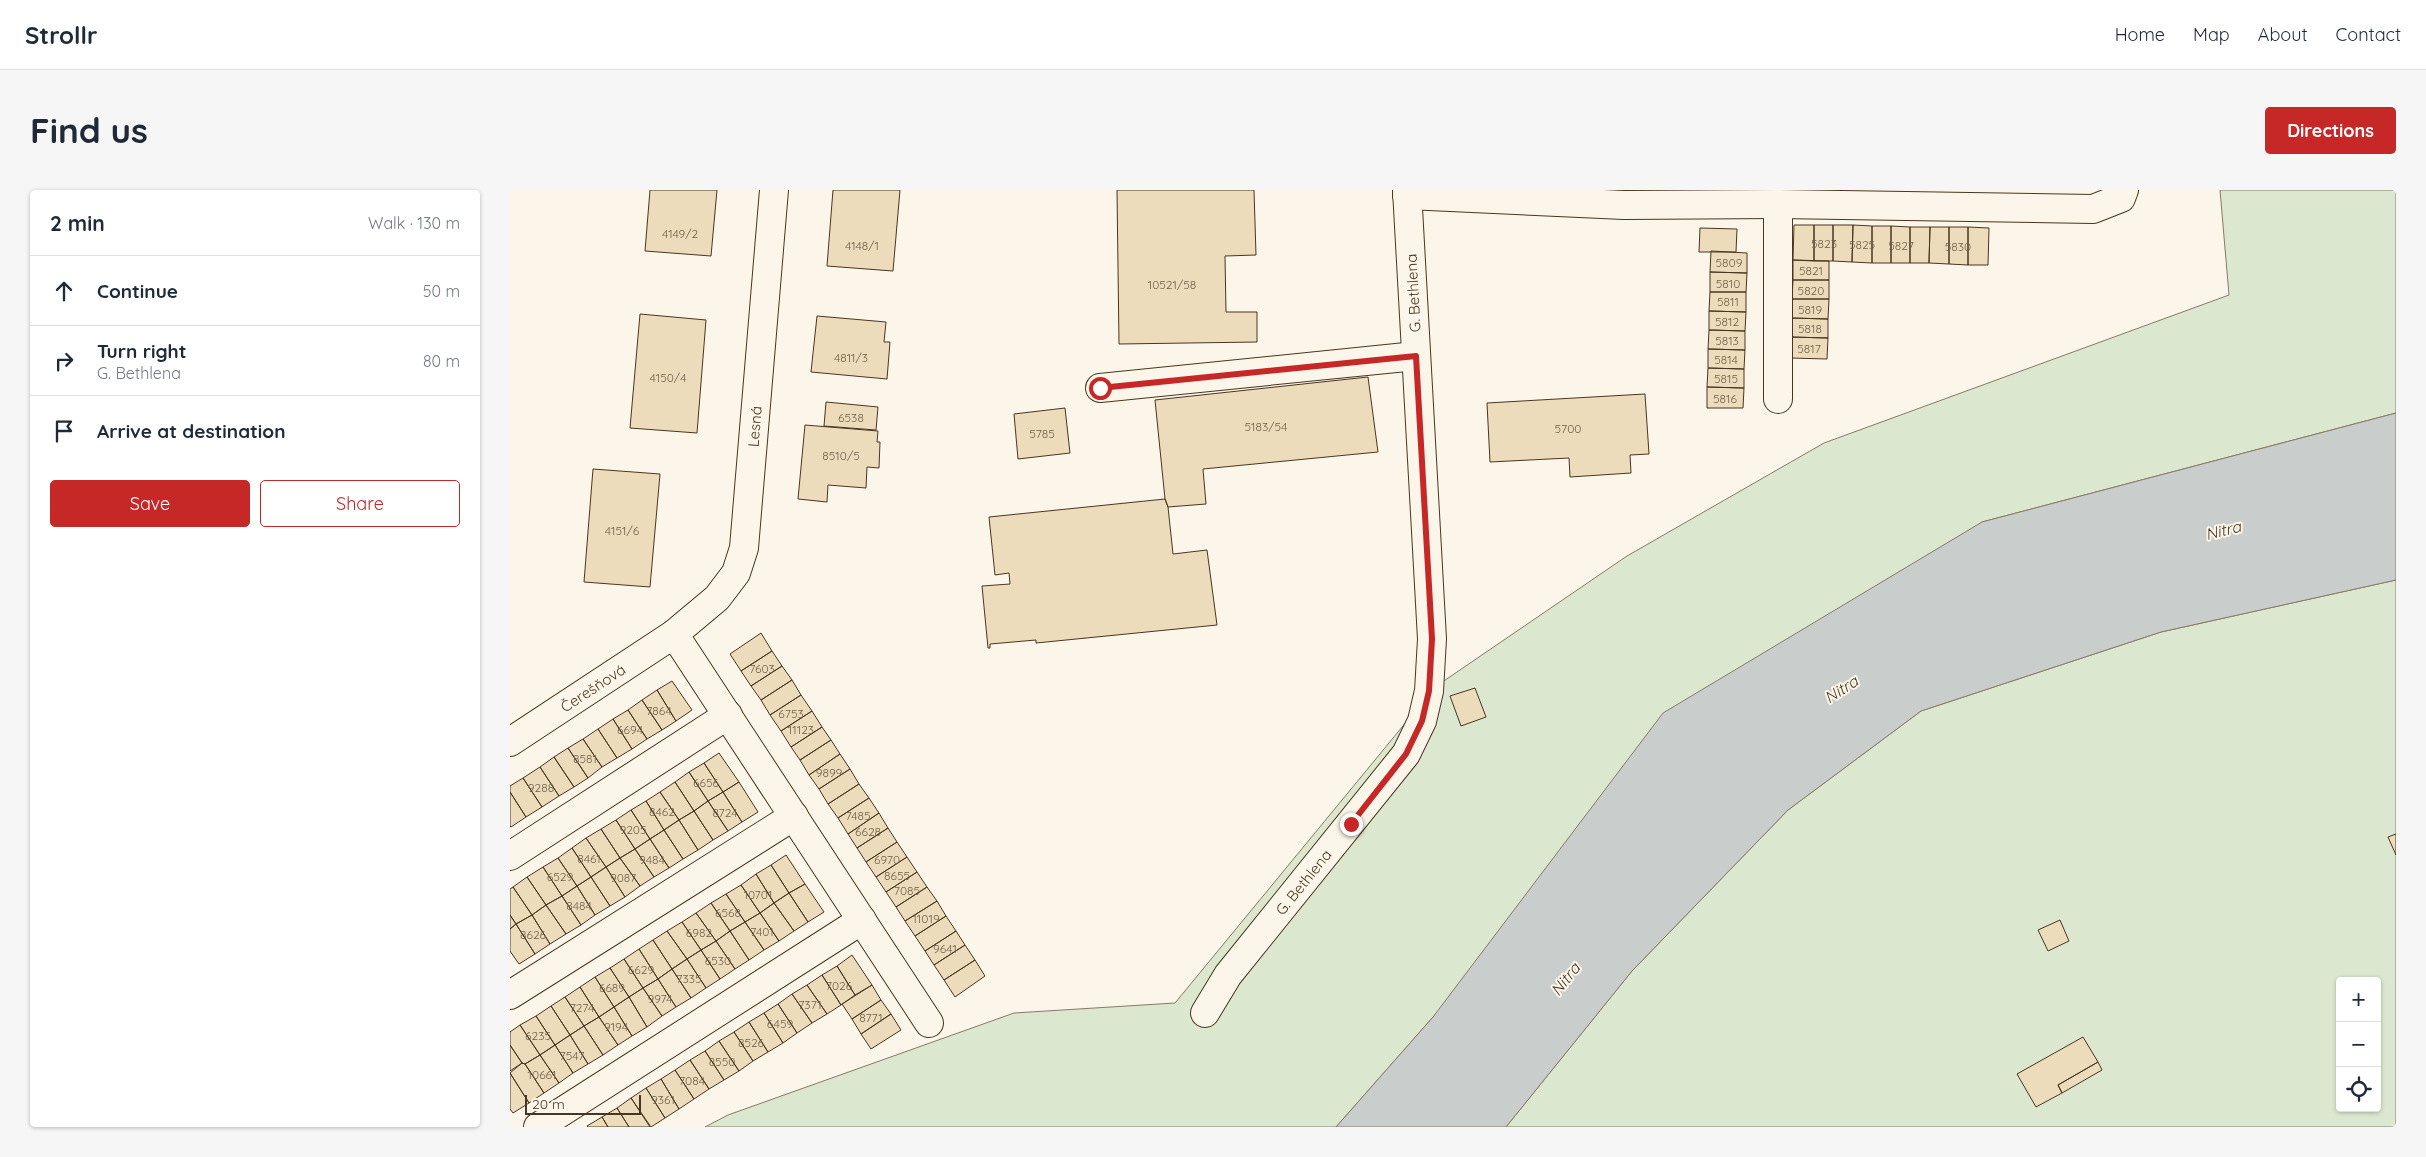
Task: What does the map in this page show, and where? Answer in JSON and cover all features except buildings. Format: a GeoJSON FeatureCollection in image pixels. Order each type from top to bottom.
{"type":"FeatureCollection","features":[{"type":"Feature","properties":{"kind":"street","name":"Lesná"},"geometry":{"type":"LineString","coordinates":[[674,634],[717,598],[736,573],[744,548],[774,190]]}},
{"type":"Feature","properties":{"kind":"street"},"geometry":{"type":"LineString","coordinates":[[1407,193],[1634,197],[1778,204],[2093,209],[2121,198],[2124,190]]}},
{"type":"Feature","properties":{"kind":"street","name":"G. Bethlena"},"geometry":{"type":"LineString","coordinates":[[1205,1013],[1228,975],[1406,754],[1422,721],[1429,691],[1432,639],[1407,193]]}},
{"type":"Feature","properties":{"kind":"street"},"geometry":{"type":"LineString","coordinates":[[1778,204],[1778,399]]}},
{"type":"Feature","properties":{"kind":"street"},"geometry":{"type":"LineString","coordinates":[[1100,388],[1416,356]]}},
{"type":"Feature","properties":{"kind":"street"},"geometry":{"type":"LineString","coordinates":[[674,634],[929,1023]]}},
{"type":"Feature","properties":{"kind":"street","name":"Čerešňová"},"geometry":{"type":"LineString","coordinates":[[510,742],[674,634]]}},
{"type":"Feature","properties":{"kind":"street"},"geometry":{"type":"LineString","coordinates":[[510,856],[728,716]]}},
{"type":"Feature","properties":{"kind":"street"},"geometry":{"type":"LineString","coordinates":[[510,994],[794,816]]}},
{"type":"Feature","properties":{"kind":"street"},"geometry":{"type":"LineString","coordinates":[[538,1127],[862,920]]}},
{"type":"Feature","properties":{"kind":"green space"},"geometry":{"type":"Polygon","coordinates":[[[2220,190],[2396,190],[2396,413],[1982,522],[1433,1017],[1336,1127],[705,1127],[728,1115],[1014,1013],[1175,1003],[1435,687],[1627,556],[1824,443],[2229,295],[2220,190]]]}},
{"type":"Feature","properties":{"kind":"green space"},"geometry":{"type":"Polygon","coordinates":[[[2396,580],[2396,1127],[1506,1127],[1632,971],[1788,810],[1921,711],[2161,632],[2396,580]]]}},
{"type":"Feature","properties":{"kind":"water","name":"Nitra"},"geometry":{"type":"Polygon","coordinates":[[[2396,413],[2396,580],[2161,632],[1921,711],[1788,810],[1632,971],[1506,1127],[1336,1127],[1433,1017],[1663,713],[1982,522],[2396,413]]]}},
{"type":"Feature","properties":{"kind":"route"},"geometry":{"type":"LineString","coordinates":[[1100,388],[1416,356],[1432,639],[1429,691],[1422,721],[1406,754],[1351,824]]}}]}
